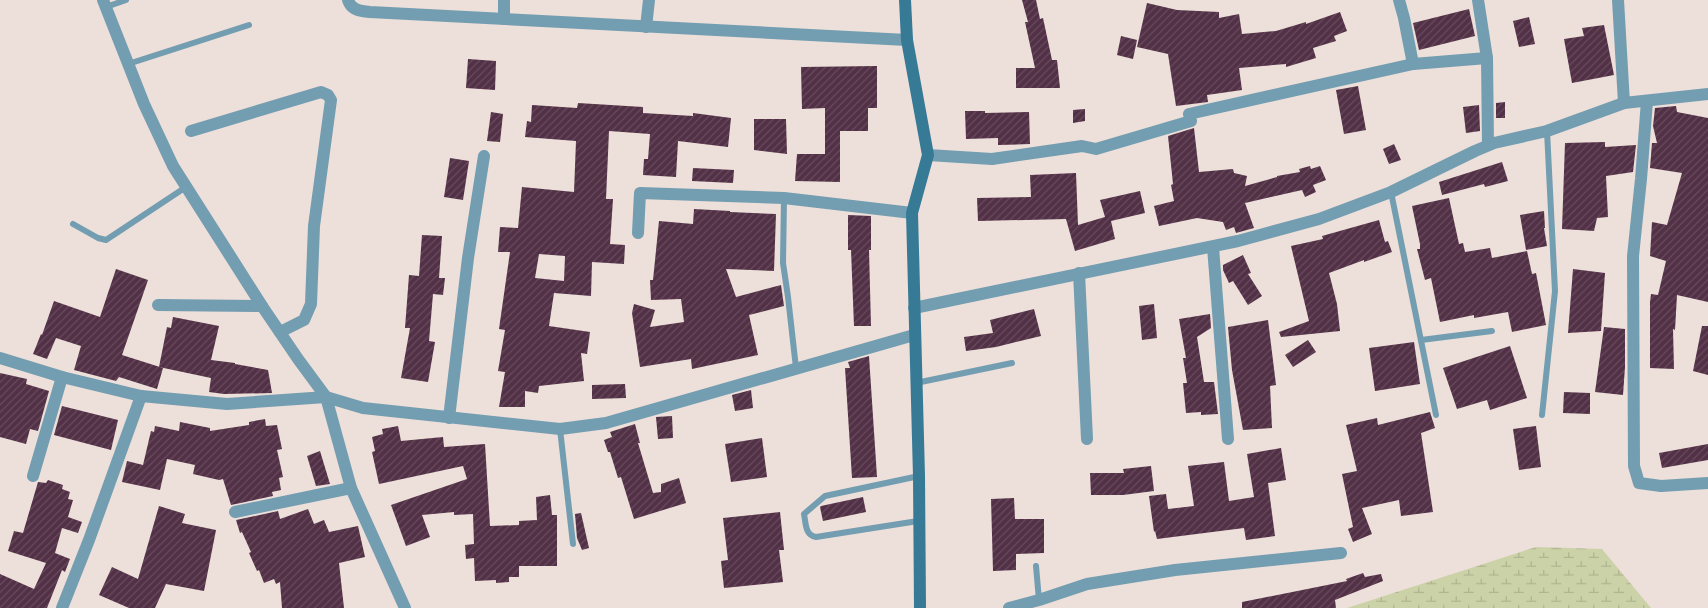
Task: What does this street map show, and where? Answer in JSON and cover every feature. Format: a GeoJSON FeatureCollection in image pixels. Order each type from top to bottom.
{"type":"FeatureCollection","features":[{"type":"Feature","properties":{"kind":"street"},"geometry":{"type":"LineString","coordinates":[[348,0],[349,4],[357,10],[907,40]]}},
{"type":"Feature","properties":{"kind":"street"},"geometry":{"type":"LineString","coordinates":[[504,0],[504,19]]}},
{"type":"Feature","properties":{"kind":"street"},"geometry":{"type":"LineString","coordinates":[[646,27],[649,0]]}},
{"type":"Feature","properties":{"kind":"street"},"geometry":{"type":"LineString","coordinates":[[905,0],[907,40],[928,155],[912,213],[919,476],[920,608]]}},
{"type":"Feature","properties":{"kind":"street"},"geometry":{"type":"LineString","coordinates":[[1399,0],[1413,64]]}},
{"type":"Feature","properties":{"kind":"street"},"geometry":{"type":"LineString","coordinates":[[1478,0],[1487,58],[1488,146]]}},
{"type":"Feature","properties":{"kind":"street"},"geometry":{"type":"LineString","coordinates":[[1618,0],[1624,103]]}},
{"type":"Feature","properties":{"kind":"street"},"geometry":{"type":"LineString","coordinates":[[104,4],[144,104],[173,166],[262,306],[326,397],[351,488],[404,608]]}},
{"type":"Feature","properties":{"kind":"street"},"geometry":{"type":"LineString","coordinates":[[928,155],[992,159],[1082,146],[1096,149],[1191,121],[1189,114],[1413,64],[1487,58]]}},
{"type":"Feature","properties":{"kind":"street"},"geometry":{"type":"LineString","coordinates":[[191,130],[321,92],[328,95],[331,100],[314,226],[311,304],[304,320],[280,332]]}},
{"type":"Feature","properties":{"kind":"street"},"geometry":{"type":"LineString","coordinates":[[914,308],[1213,247],[1319,219],[1391,192],[1488,146],[1547,131],[1624,103],[1708,94]]}},
{"type":"Feature","properties":{"kind":"street"},"geometry":{"type":"LineString","coordinates":[[1647,101],[1642,179],[1633,256],[1634,466],[1639,483],[1661,486],[1708,482]]}},
{"type":"Feature","properties":{"kind":"street"},"geometry":{"type":"LineString","coordinates":[[449,418],[468,258],[484,156]]}},
{"type":"Feature","properties":{"kind":"street"},"geometry":{"type":"LineString","coordinates":[[638,233],[640,193],[784,198],[912,213]]}},
{"type":"Feature","properties":{"kind":"street"},"geometry":{"type":"LineString","coordinates":[[1213,247],[1228,439]]}},
{"type":"Feature","properties":{"kind":"street"},"geometry":{"type":"LineString","coordinates":[[1079,273],[1087,439]]}},
{"type":"Feature","properties":{"kind":"street"},"geometry":{"type":"LineString","coordinates":[[158,305],[262,306]]}},
{"type":"Feature","properties":{"kind":"street"},"geometry":{"type":"LineString","coordinates":[[0,358],[62,377],[141,396],[227,404],[326,397],[363,408],[560,430],[606,423],[914,335]]}},
{"type":"Feature","properties":{"kind":"street"},"geometry":{"type":"LineString","coordinates":[[33,476],[62,377]]}},
{"type":"Feature","properties":{"kind":"street"},"geometry":{"type":"LineString","coordinates":[[62,608],[90,540],[141,396]]}},
{"type":"Feature","properties":{"kind":"street"},"geometry":{"type":"LineString","coordinates":[[234,512],[351,488]]}},
{"type":"Feature","properties":{"kind":"street"},"geometry":{"type":"LineString","coordinates":[[1008,608],[1087,584],[1175,570],[1341,553]]}},
{"type":"Feature","properties":{"kind":"lane"},"geometry":{"type":"LineString","coordinates":[[104,4],[126,0]]}},
{"type":"Feature","properties":{"kind":"lane"},"geometry":{"type":"LineString","coordinates":[[128,64],[249,25]]}},
{"type":"Feature","properties":{"kind":"lane"},"geometry":{"type":"LineString","coordinates":[[1542,415],[1555,291],[1547,131]]}},
{"type":"Feature","properties":{"kind":"lane"},"geometry":{"type":"LineString","coordinates":[[73,224],[98,238],[106,240],[186,187]]}},
{"type":"Feature","properties":{"kind":"lane"},"geometry":{"type":"LineString","coordinates":[[1391,192],[1436,415]]}},
{"type":"Feature","properties":{"kind":"lane"},"geometry":{"type":"LineString","coordinates":[[784,198],[783,263],[796,368]]}},
{"type":"Feature","properties":{"kind":"lane"},"geometry":{"type":"LineString","coordinates":[[1421,340],[1492,331]]}},
{"type":"Feature","properties":{"kind":"lane"},"geometry":{"type":"LineString","coordinates":[[916,383],[1012,363]]}},
{"type":"Feature","properties":{"kind":"lane"},"geometry":{"type":"LineString","coordinates":[[560,430],[573,544]]}},
{"type":"Feature","properties":{"kind":"lane"},"geometry":{"type":"LineString","coordinates":[[918,521],[816,537],[810,536],[807,533],[804,514],[825,496],[919,476]]}},
{"type":"Feature","properties":{"kind":"lane"},"geometry":{"type":"LineString","coordinates":[[1036,566],[1039,600]]}},
{"type":"Feature","properties":{"kind":"green space"},"geometry":{"type":"Polygon","coordinates":[[[1536,547],[1602,549],[1651,608],[1347,608],[1536,547]]]}},
{"type":"Feature","properties":{"kind":"building"},"geometry":{"type":"Polygon","coordinates":[[[1022,0],[1036,0],[1040,19],[1043,18],[1052,60],[1057,60],[1060,88],[1016,88],[1016,68],[1035,68],[1025,22],[1028,22],[1022,0]]]}},
{"type":"Feature","properties":{"kind":"building"},"geometry":{"type":"Polygon","coordinates":[[[1147,3],[1177,10],[1219,12],[1219,18],[1239,14],[1242,34],[1276,31],[1306,22],[1306,24],[1340,12],[1347,31],[1334,36],[1336,41],[1313,48],[1316,58],[1286,67],[1286,64],[1239,68],[1242,90],[1207,95],[1208,102],[1176,106],[1168,54],[1137,47],[1147,3]]]}},
{"type":"Feature","properties":{"kind":"building"},"geometry":{"type":"Polygon","coordinates":[[[1469,9],[1475,36],[1419,50],[1413,23],[1469,9]]]}},
{"type":"Feature","properties":{"kind":"building"},"geometry":{"type":"Polygon","coordinates":[[[1529,17],[1535,44],[1519,47],[1513,21],[1529,17]]]}},
{"type":"Feature","properties":{"kind":"building"},"geometry":{"type":"Polygon","coordinates":[[[1604,25],[1614,75],[1572,83],[1564,39],[1584,36],[1582,28],[1604,25]]]}},
{"type":"Feature","properties":{"kind":"building"},"geometry":{"type":"Polygon","coordinates":[[[1121,36],[1137,40],[1133,59],[1117,55],[1121,36]]]}},
{"type":"Feature","properties":{"kind":"building"},"geometry":{"type":"Polygon","coordinates":[[[468,59],[496,61],[495,90],[466,88],[468,59]]]}},
{"type":"Feature","properties":{"kind":"building"},"geometry":{"type":"Polygon","coordinates":[[[877,66],[877,108],[868,108],[868,131],[840,131],[840,182],[795,181],[797,154],[825,154],[825,108],[802,109],[801,67],[877,66]]]}},
{"type":"Feature","properties":{"kind":"building"},"geometry":{"type":"Polygon","coordinates":[[[1358,86],[1366,130],[1344,134],[1336,90],[1358,86]]]}},
{"type":"Feature","properties":{"kind":"building"},"geometry":{"type":"Polygon","coordinates":[[[1505,102],[1505,118],[1496,118],[1496,103],[1505,102]]]}},
{"type":"Feature","properties":{"kind":"building"},"geometry":{"type":"Polygon","coordinates":[[[578,103],[643,107],[643,113],[693,116],[693,113],[731,118],[728,147],[678,141],[676,177],[643,175],[644,159],[648,159],[650,134],[609,131],[606,199],[613,199],[610,244],[625,245],[624,264],[592,262],[591,296],[554,293],[549,326],[590,332],[587,354],[581,353],[584,381],[539,386],[538,393],[525,391],[525,407],[499,407],[505,372],[498,371],[505,330],[499,329],[510,252],[498,252],[500,227],[518,228],[522,187],[574,192],[576,141],[525,137],[527,121],[531,122],[532,105],[577,108],[578,103]],[[539,254],[535,278],[564,281],[565,256],[539,254]]]}},
{"type":"Feature","properties":{"kind":"building"},"geometry":{"type":"Polygon","coordinates":[[[1479,105],[1480,131],[1466,133],[1463,107],[1479,105]]]}},
{"type":"Feature","properties":{"kind":"building"},"geometry":{"type":"Polygon","coordinates":[[[1676,106],[1677,112],[1708,118],[1708,302],[1677,295],[1675,330],[1673,329],[1674,369],[1650,368],[1651,294],[1658,295],[1666,261],[1650,256],[1652,222],[1667,225],[1682,173],[1650,168],[1652,143],[1657,143],[1653,126],[1655,108],[1676,106]]]}},
{"type":"Feature","properties":{"kind":"building"},"geometry":{"type":"Polygon","coordinates":[[[1085,109],[1085,121],[1073,123],[1073,110],[1085,109]]]}},
{"type":"Feature","properties":{"kind":"building"},"geometry":{"type":"Polygon","coordinates":[[[965,111],[985,111],[985,113],[1029,112],[1030,144],[998,145],[998,138],[966,139],[965,111]]]}},
{"type":"Feature","properties":{"kind":"building"},"geometry":{"type":"Polygon","coordinates":[[[491,112],[503,114],[500,142],[487,141],[491,112]]]}},
{"type":"Feature","properties":{"kind":"building"},"geometry":{"type":"Polygon","coordinates":[[[754,119],[786,119],[787,154],[754,150],[754,119]]]}},
{"type":"Feature","properties":{"kind":"building"},"geometry":{"type":"Polygon","coordinates":[[[1194,128],[1199,172],[1233,169],[1234,173],[1247,176],[1245,186],[1277,176],[1300,172],[1299,169],[1310,166],[1311,169],[1320,166],[1326,180],[1313,185],[1316,192],[1305,197],[1302,190],[1245,203],[1254,228],[1236,233],[1234,227],[1226,230],[1223,222],[1197,218],[1159,226],[1154,206],[1174,201],[1171,185],[1173,184],[1168,136],[1194,128]]]}},
{"type":"Feature","properties":{"kind":"building"},"geometry":{"type":"Polygon","coordinates":[[[1605,142],[1605,147],[1636,145],[1633,172],[1606,176],[1608,217],[1597,218],[1594,231],[1562,229],[1565,143],[1605,142]]]}},
{"type":"Feature","properties":{"kind":"building"},"geometry":{"type":"Polygon","coordinates":[[[1394,144],[1401,160],[1389,164],[1383,149],[1394,144]]]}},
{"type":"Feature","properties":{"kind":"building"},"geometry":{"type":"Polygon","coordinates":[[[450,158],[469,161],[463,200],[444,197],[450,158]]]}},
{"type":"Feature","properties":{"kind":"building"},"geometry":{"type":"Polygon","coordinates":[[[1502,162],[1508,181],[1485,187],[1484,184],[1442,195],[1439,182],[1502,162]]]}},
{"type":"Feature","properties":{"kind":"building"},"geometry":{"type":"Polygon","coordinates":[[[693,168],[734,170],[733,183],[692,181],[693,168]]]}},
{"type":"Feature","properties":{"kind":"building"},"geometry":{"type":"Polygon","coordinates":[[[1076,173],[1078,225],[1105,217],[1100,200],[1140,191],[1145,213],[1111,221],[1115,239],[1075,251],[1066,219],[978,221],[977,198],[1031,197],[1030,175],[1076,173]]]}},
{"type":"Feature","properties":{"kind":"building"},"geometry":{"type":"Polygon","coordinates":[[[1449,198],[1459,244],[1463,243],[1465,252],[1490,248],[1492,258],[1527,251],[1532,274],[1536,273],[1546,325],[1512,332],[1508,312],[1474,318],[1474,315],[1440,322],[1431,278],[1425,280],[1417,249],[1420,249],[1420,244],[1412,206],[1449,198]]]}},
{"type":"Feature","properties":{"kind":"building"},"geometry":{"type":"Polygon","coordinates":[[[694,209],[776,214],[774,271],[726,269],[736,297],[781,285],[784,306],[749,315],[758,355],[692,369],[691,359],[640,367],[632,313],[634,304],[655,310],[650,327],[684,322],[681,299],[651,300],[650,280],[653,280],[659,221],[693,224],[694,209]]]}},
{"type":"Feature","properties":{"kind":"building"},"geometry":{"type":"Polygon","coordinates":[[[1544,211],[1547,246],[1526,250],[1520,215],[1544,211]]]}},
{"type":"Feature","properties":{"kind":"building"},"geometry":{"type":"Polygon","coordinates":[[[848,215],[871,216],[871,250],[869,250],[871,326],[854,326],[851,250],[848,250],[848,215]]]}},
{"type":"Feature","properties":{"kind":"building"},"geometry":{"type":"Polygon","coordinates":[[[1379,220],[1385,242],[1388,241],[1392,252],[1329,273],[1337,304],[1340,331],[1281,337],[1279,332],[1309,321],[1291,246],[1323,239],[1322,236],[1379,220]]]}},
{"type":"Feature","properties":{"kind":"building"},"geometry":{"type":"Polygon","coordinates":[[[422,235],[442,236],[439,278],[445,278],[443,295],[433,294],[429,341],[435,342],[428,382],[401,378],[410,328],[405,328],[409,275],[419,276],[422,235]]]}},
{"type":"Feature","properties":{"kind":"building"},"geometry":{"type":"Polygon","coordinates":[[[1243,255],[1251,273],[1248,274],[1262,296],[1248,305],[1233,281],[1229,283],[1223,270],[1223,265],[1243,255]]]}},
{"type":"Feature","properties":{"kind":"building"},"geometry":{"type":"Polygon","coordinates":[[[116,269],[148,280],[122,355],[163,368],[157,389],[119,377],[116,381],[74,370],[81,346],[56,338],[47,359],[33,354],[54,301],[100,317],[116,269]]]}},
{"type":"Feature","properties":{"kind":"building"},"geometry":{"type":"Polygon","coordinates":[[[1573,269],[1605,273],[1601,331],[1568,333],[1573,269]]]}},
{"type":"Feature","properties":{"kind":"building"},"geometry":{"type":"Polygon","coordinates":[[[1154,304],[1157,338],[1142,340],[1139,306],[1154,304]]]}},
{"type":"Feature","properties":{"kind":"building"},"geometry":{"type":"Polygon","coordinates":[[[1034,309],[1041,336],[996,347],[966,351],[964,337],[993,333],[990,320],[1034,309]]]}},
{"type":"Feature","properties":{"kind":"building"},"geometry":{"type":"Polygon","coordinates":[[[1210,314],[1211,328],[1197,337],[1204,382],[1214,382],[1218,414],[1201,415],[1201,412],[1186,413],[1183,383],[1187,383],[1183,358],[1186,358],[1179,319],[1210,314]]]}},
{"type":"Feature","properties":{"kind":"building"},"geometry":{"type":"Polygon","coordinates":[[[173,317],[219,326],[211,360],[268,370],[272,393],[224,394],[209,392],[211,378],[159,367],[167,327],[171,328],[173,317]]]}},
{"type":"Feature","properties":{"kind":"building"},"geometry":{"type":"Polygon","coordinates":[[[1268,320],[1276,385],[1270,386],[1272,428],[1243,430],[1232,370],[1228,327],[1268,320]]]}},
{"type":"Feature","properties":{"kind":"building"},"geometry":{"type":"Polygon","coordinates":[[[1702,326],[1708,326],[1708,375],[1693,371],[1702,326]]]}},
{"type":"Feature","properties":{"kind":"building"},"geometry":{"type":"Polygon","coordinates":[[[1604,327],[1625,329],[1623,395],[1595,392],[1604,327]]]}},
{"type":"Feature","properties":{"kind":"building"},"geometry":{"type":"Polygon","coordinates":[[[1308,340],[1316,352],[1293,367],[1285,355],[1308,340]]]}},
{"type":"Feature","properties":{"kind":"building"},"geometry":{"type":"Polygon","coordinates":[[[1414,342],[1420,384],[1375,391],[1369,348],[1414,342]]]}},
{"type":"Feature","properties":{"kind":"building"},"geometry":{"type":"Polygon","coordinates":[[[1510,346],[1527,398],[1490,410],[1487,400],[1457,409],[1443,368],[1510,346]]]}},
{"type":"Feature","properties":{"kind":"building"},"geometry":{"type":"Polygon","coordinates":[[[869,356],[877,477],[852,478],[845,368],[850,368],[848,362],[869,356]]]}},
{"type":"Feature","properties":{"kind":"building"},"geometry":{"type":"Polygon","coordinates":[[[0,373],[27,379],[26,384],[49,391],[38,431],[30,429],[26,444],[0,437],[0,373]]]}},
{"type":"Feature","properties":{"kind":"building"},"geometry":{"type":"Polygon","coordinates":[[[625,384],[626,398],[592,399],[592,385],[625,384]]]}},
{"type":"Feature","properties":{"kind":"building"},"geometry":{"type":"Polygon","coordinates":[[[751,390],[753,408],[735,411],[732,395],[751,390]]]}},
{"type":"Feature","properties":{"kind":"building"},"geometry":{"type":"Polygon","coordinates":[[[1564,392],[1590,393],[1590,414],[1563,413],[1564,392]]]}},
{"type":"Feature","properties":{"kind":"building"},"geometry":{"type":"Polygon","coordinates":[[[62,406],[118,420],[111,450],[54,435],[62,406]]]}},
{"type":"Feature","properties":{"kind":"building"},"geometry":{"type":"Polygon","coordinates":[[[1430,412],[1435,428],[1421,433],[1433,512],[1401,516],[1399,500],[1362,508],[1372,534],[1353,542],[1348,529],[1353,527],[1342,474],[1357,471],[1346,425],[1377,418],[1378,425],[1430,412]]]}},
{"type":"Feature","properties":{"kind":"building"},"geometry":{"type":"Polygon","coordinates":[[[672,416],[673,438],[658,439],[656,417],[672,416]]]}},
{"type":"Feature","properties":{"kind":"building"},"geometry":{"type":"Polygon","coordinates":[[[265,419],[266,426],[277,425],[282,449],[277,450],[283,477],[279,478],[281,490],[272,492],[273,496],[231,505],[223,479],[219,480],[193,474],[195,465],[167,459],[160,490],[122,482],[127,461],[143,465],[151,431],[154,432],[155,426],[179,431],[180,422],[210,428],[210,431],[249,425],[249,422],[265,419]]]}},
{"type":"Feature","properties":{"kind":"building"},"geometry":{"type":"Polygon","coordinates":[[[635,424],[640,443],[638,443],[653,493],[661,492],[661,484],[679,478],[686,503],[634,519],[621,477],[618,478],[604,440],[612,437],[610,432],[635,424]]]}},
{"type":"Feature","properties":{"kind":"building"},"geometry":{"type":"Polygon","coordinates":[[[398,426],[401,441],[443,437],[444,447],[485,444],[490,526],[519,525],[519,521],[537,520],[536,497],[550,495],[552,515],[557,515],[557,566],[519,566],[519,577],[509,577],[509,582],[496,583],[496,580],[475,581],[474,558],[466,559],[465,545],[474,544],[473,514],[454,515],[454,512],[422,515],[430,537],[406,546],[391,505],[467,479],[463,466],[379,484],[372,452],[375,451],[372,437],[383,434],[382,429],[398,426]]]}},
{"type":"Feature","properties":{"kind":"building"},"geometry":{"type":"Polygon","coordinates":[[[1536,426],[1541,467],[1519,470],[1513,429],[1536,426]]]}},
{"type":"Feature","properties":{"kind":"building"},"geometry":{"type":"Polygon","coordinates":[[[762,438],[767,477],[731,482],[725,444],[762,438]]]}},
{"type":"Feature","properties":{"kind":"building"},"geometry":{"type":"Polygon","coordinates":[[[1708,444],[1708,460],[1662,468],[1659,453],[1708,444]]]}},
{"type":"Feature","properties":{"kind":"building"},"geometry":{"type":"Polygon","coordinates":[[[1281,448],[1286,480],[1268,483],[1275,536],[1246,540],[1244,528],[1157,539],[1154,532],[1149,496],[1166,494],[1168,509],[1194,506],[1188,466],[1224,462],[1229,501],[1254,497],[1247,454],[1281,448]]]}},
{"type":"Feature","properties":{"kind":"building"},"geometry":{"type":"Polygon","coordinates":[[[320,451],[330,484],[316,486],[307,456],[320,451]]]}},
{"type":"Feature","properties":{"kind":"building"},"geometry":{"type":"Polygon","coordinates":[[[1151,466],[1154,491],[1123,495],[1091,495],[1090,473],[1124,473],[1123,469],[1151,466]]]}},
{"type":"Feature","properties":{"kind":"building"},"geometry":{"type":"Polygon","coordinates":[[[48,480],[63,485],[62,489],[70,492],[68,499],[73,500],[68,517],[82,522],[78,533],[62,528],[55,553],[70,559],[65,572],[62,570],[47,608],[0,608],[0,574],[34,589],[46,563],[8,551],[14,531],[23,533],[38,482],[46,483],[48,480]]]}},
{"type":"Feature","properties":{"kind":"building"},"geometry":{"type":"Polygon","coordinates":[[[863,497],[866,512],[823,521],[821,506],[863,497]]]}},
{"type":"Feature","properties":{"kind":"building"},"geometry":{"type":"Polygon","coordinates":[[[1014,498],[1015,519],[1044,519],[1044,553],[1016,554],[1016,570],[993,571],[991,499],[1014,498]]]}},
{"type":"Feature","properties":{"kind":"building"},"geometry":{"type":"Polygon","coordinates":[[[159,506],[185,514],[182,523],[216,530],[204,591],[166,584],[155,608],[129,608],[99,595],[112,567],[138,579],[159,506]]]}},
{"type":"Feature","properties":{"kind":"building"},"geometry":{"type":"Polygon","coordinates":[[[308,509],[314,524],[324,520],[329,532],[358,526],[365,557],[339,563],[344,608],[282,608],[280,582],[276,584],[274,579],[264,583],[249,553],[251,552],[242,532],[240,533],[236,520],[278,511],[280,519],[308,509]]]}},
{"type":"Feature","properties":{"kind":"building"},"geometry":{"type":"Polygon","coordinates":[[[780,512],[784,550],[779,550],[783,582],[724,588],[721,561],[728,560],[723,518],[780,512]]]}},
{"type":"Feature","properties":{"kind":"building"},"geometry":{"type":"Polygon","coordinates":[[[581,513],[589,548],[582,550],[577,538],[575,514],[581,513]]]}},
{"type":"Feature","properties":{"kind":"building"},"geometry":{"type":"Polygon","coordinates":[[[1363,573],[1365,577],[1381,574],[1383,581],[1335,600],[1336,608],[1242,608],[1242,602],[1347,581],[1346,579],[1363,573]]]}}]}
